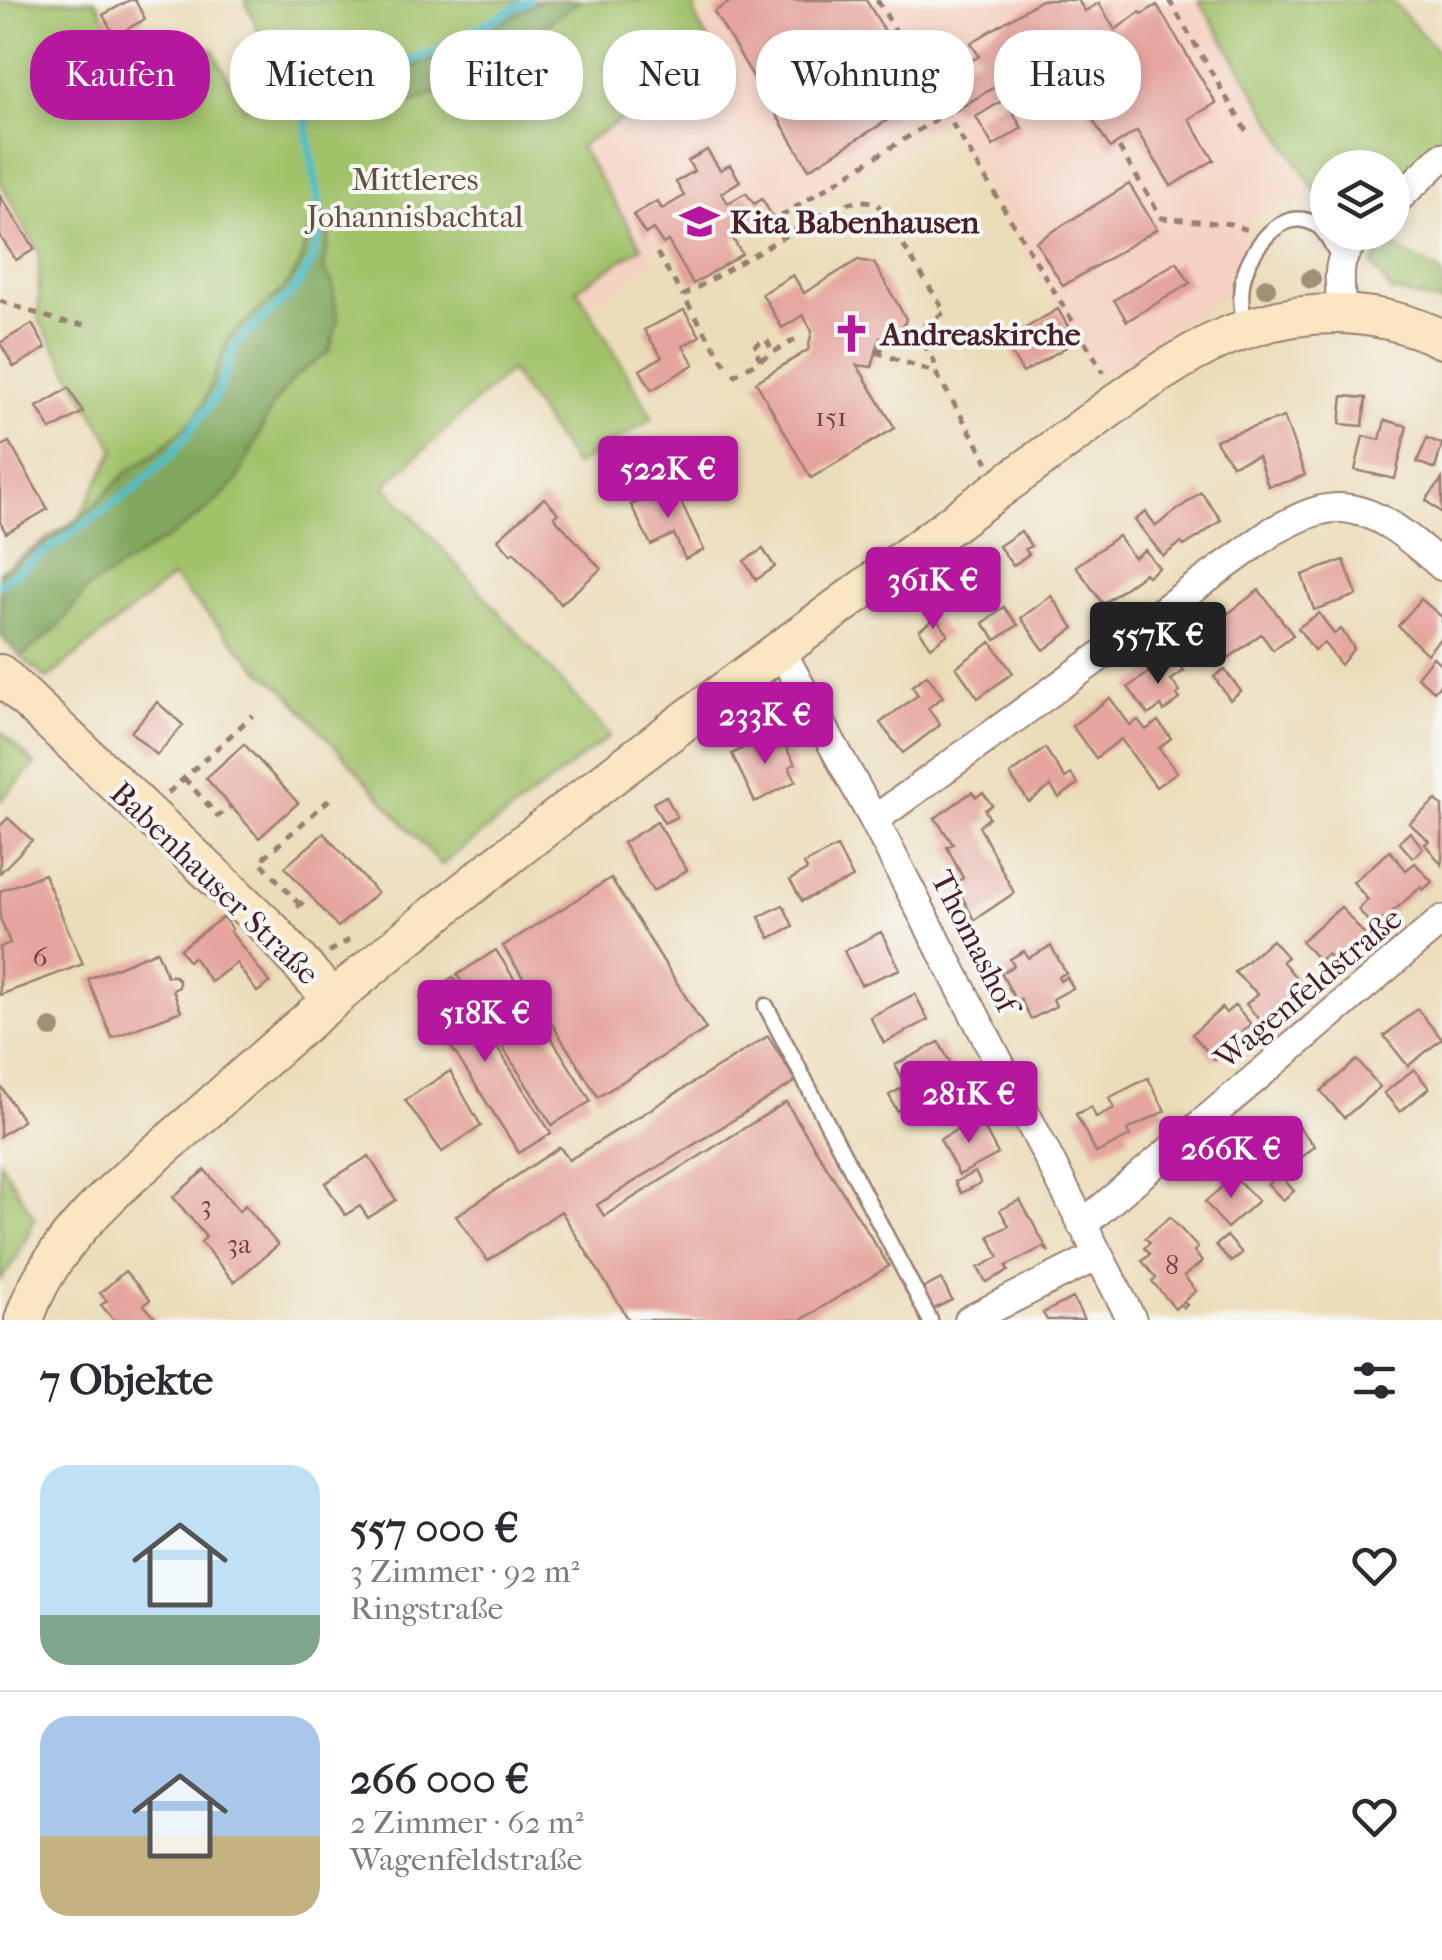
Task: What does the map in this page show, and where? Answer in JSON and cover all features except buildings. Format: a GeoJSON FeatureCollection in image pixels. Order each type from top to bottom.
{"type":"FeatureCollection","features":[{"type":"Feature","properties":{"kind":"main road","name":"Babenhauser Straße"},"geometry":{"type":"LineString","coordinates":[[0,674],[271,930],[331,998],[530,838],[780,649],[1120,400],[1220,339],[1275,319],[1341,312],[1380,318],[1442,339]]}},
{"type":"Feature","properties":{"kind":"main road"},"geometry":{"type":"LineString","coordinates":[[24,1320],[47,1270],[66,1243],[120,1188],[331,998]]}},
{"type":"Feature","properties":{"kind":"street"},"geometry":{"type":"LineString","coordinates":[[1410,187],[1442,157]]}},
{"type":"Feature","properties":{"kind":"street"},"geometry":{"type":"LineString","coordinates":[[1341,312],[1340,259],[1345,250]]}},
{"type":"Feature","properties":{"kind":"street"},"geometry":{"type":"LineString","coordinates":[[874,820],[1273,531],[1306,514],[1340,508],[1368,516],[1404,533],[1442,566]]}},
{"type":"Feature","properties":{"kind":"street","name":"Thomashof"},"geometry":{"type":"LineString","coordinates":[[780,649],[874,820],[1132,1320]]}},
{"type":"Feature","properties":{"kind":"street","name":"Wagenfeldstraße"},"geometry":{"type":"LineString","coordinates":[[1082,1225],[1442,920]]}},
{"type":"Feature","properties":{"kind":"street"},"geometry":{"type":"LineString","coordinates":[[969,1320],[1097,1256]]}},
{"type":"Feature","properties":{"kind":"street"},"geometry":{"type":"LineString","coordinates":[[0,1315],[24,1320]]}},
{"type":"Feature","properties":{"kind":"lane"},"geometry":{"type":"LineString","coordinates":[[1246,329],[1242,282],[1254,251],[1265,236],[1288,222],[1303,220],[1320,227],[1340,259]]}},
{"type":"Feature","properties":{"kind":"lane"},"geometry":{"type":"LineString","coordinates":[[766,1006],[930,1320]]}},
{"type":"Feature","properties":{"kind":"path"},"geometry":{"type":"LineString","coordinates":[[877,0],[895,30]]}},
{"type":"Feature","properties":{"kind":"path"},"geometry":{"type":"LineString","coordinates":[[1169,0],[1248,136]]}},
{"type":"Feature","properties":{"kind":"path"},"geometry":{"type":"LineString","coordinates":[[790,233],[780,217],[935,120]]}},
{"type":"Feature","properties":{"kind":"path"},"geometry":{"type":"LineString","coordinates":[[950,120],[1108,378]]}},
{"type":"Feature","properties":{"kind":"path"},"geometry":{"type":"LineString","coordinates":[[1119,148],[1162,218],[1230,224],[1265,236]]}},
{"type":"Feature","properties":{"kind":"path"},"geometry":{"type":"LineString","coordinates":[[683,296],[790,233],[857,200],[872,200],[945,312],[876,352],[936,373]]}},
{"type":"Feature","properties":{"kind":"path"},"geometry":{"type":"LineString","coordinates":[[657,254],[725,364]]}},
{"type":"Feature","properties":{"kind":"path"},"geometry":{"type":"LineString","coordinates":[[0,301],[62,322],[89,325]]}},
{"type":"Feature","properties":{"kind":"path"},"geometry":{"type":"LineString","coordinates":[[916,330],[934,360],[936,373],[990,465]]}},
{"type":"Feature","properties":{"kind":"path"},"geometry":{"type":"LineString","coordinates":[[734,376],[801,336]]}},
{"type":"Feature","properties":{"kind":"path"},"geometry":{"type":"LineString","coordinates":[[761,360],[753,347],[766,339],[774,352]]}},
{"type":"Feature","properties":{"kind":"path"},"geometry":{"type":"LineString","coordinates":[[162,798],[253,715]]}},
{"type":"Feature","properties":{"kind":"path"},"geometry":{"type":"LineString","coordinates":[[184,778],[218,816],[231,806]]}},
{"type":"Feature","properties":{"kind":"path"},"geometry":{"type":"LineString","coordinates":[[300,905],[260,861],[331,798]]}},
{"type":"Feature","properties":{"kind":"path"},"geometry":{"type":"LineString","coordinates":[[287,915],[310,896]]}},
{"type":"Feature","properties":{"kind":"shaded area"},"geometry":{"type":"Polygon","coordinates":[[[733,0],[1197,0],[1310,192],[1310,203],[1286,200],[1269,205],[1255,217],[1246,235],[1231,292],[1099,377],[945,121],[811,202],[804,193],[734,239],[742,254],[693,284],[667,242],[650,252],[655,262],[588,306],[511,187],[621,120],[736,120],[736,30],[702,30],[698,23],[733,0]]]}},
{"type":"Feature","properties":{"kind":"green space","name":"Mittleres Johannisbachtal"},"geometry":{"type":"Polygon","coordinates":[[[0,0],[95,0],[112,30],[30,30],[30,120],[210,120],[212,48],[230,82],[230,120],[410,120],[410,30],[258,30],[245,0],[694,0],[702,30],[603,30],[603,120],[621,120],[579,146],[642,247],[577,289],[653,418],[575,466],[510,370],[385,485],[610,736],[441,865],[283,688],[264,674],[172,577],[47,679],[21,657],[31,649],[0,622],[0,571],[79,518],[115,450],[39,320],[39,252],[0,182],[0,0]]]}},
{"type":"Feature","properties":{"kind":"green space"},"geometry":{"type":"Polygon","coordinates":[[[540,0],[581,0],[540,30],[488,30],[540,0]]]}},
{"type":"Feature","properties":{"kind":"green space"},"geometry":{"type":"Polygon","coordinates":[[[1199,0],[1391,0],[1442,57],[1442,143],[1410,170],[1410,150],[1310,150],[1310,183],[1199,0]]]}},
{"type":"Feature","properties":{"kind":"green space"},"geometry":{"type":"Polygon","coordinates":[[[430,60],[430,95],[410,103],[410,67],[430,60]]]}},
{"type":"Feature","properties":{"kind":"green space"},"geometry":{"type":"Polygon","coordinates":[[[309,227],[330,230],[324,269],[332,283],[338,321],[329,352],[296,376],[274,403],[237,481],[207,510],[87,589],[60,625],[21,657],[0,635],[0,573],[81,519],[128,471],[193,420],[203,405],[229,337],[287,286],[300,265],[309,227]]]}},
{"type":"Feature","properties":{"kind":"green space"},"geometry":{"type":"Polygon","coordinates":[[[1380,250],[1400,250],[1442,274],[1442,303],[1391,291],[1373,266],[1380,250]]]}},
{"type":"Feature","properties":{"kind":"green space"},"geometry":{"type":"Polygon","coordinates":[[[0,731],[35,764],[0,801],[0,731]]]}},
{"type":"Feature","properties":{"kind":"green space"},"geometry":{"type":"Polygon","coordinates":[[[0,1161],[35,1219],[17,1257],[0,1280],[0,1161]]]}},
{"type":"Feature","properties":{"kind":"waterway"},"geometry":{"type":"LineString","coordinates":[[0,584],[132,491],[174,452],[217,395],[236,344],[293,292],[311,264],[319,235],[320,208],[306,124],[314,104],[342,84],[435,52],[529,0]]}},
{"type":"Feature","properties":{"kind":"place","name":"Kita Babenhausen"},"geometry":{"type":"Point","coordinates":[700,222]}},
{"type":"Feature","properties":{"kind":"place","name":"Andreaskirche"},"geometry":{"type":"Point","coordinates":[851,334]}}]}
